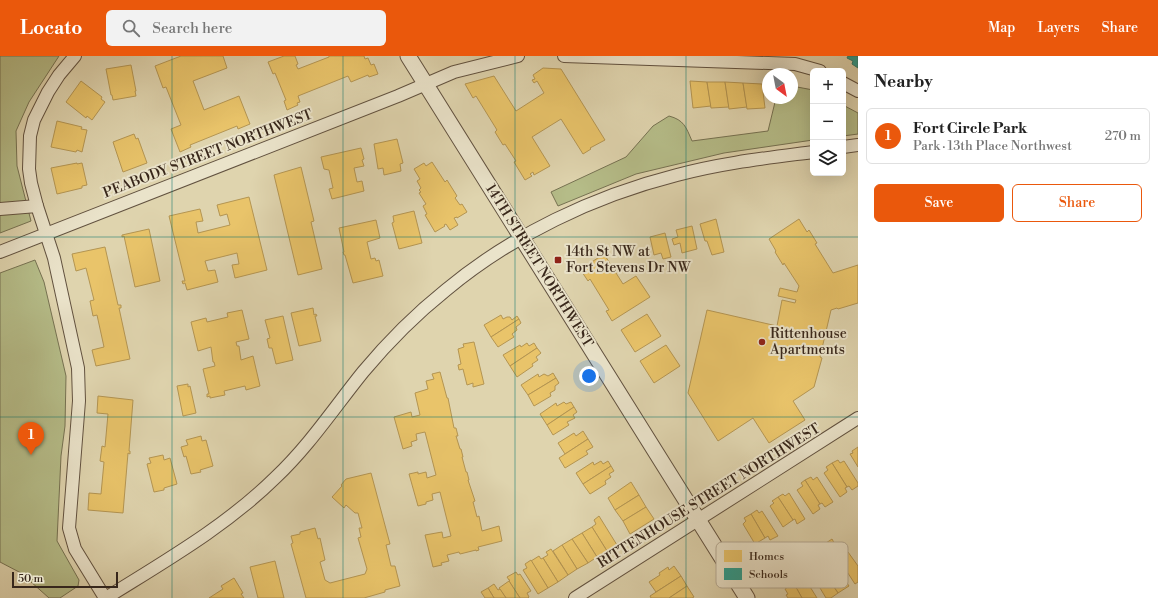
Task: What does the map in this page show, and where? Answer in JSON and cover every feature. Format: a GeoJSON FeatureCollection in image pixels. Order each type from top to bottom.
{"type":"FeatureCollection","features":[{"type":"Feature","properties":{"kind":"street"},"geometry":{"type":"LineString","coordinates":[[75,56],[59,75],[48,92],[34,120],[30,136],[29,169],[30,183],[47,233],[56,266],[75,354],[79,381],[79,408],[69,528],[75,549],[106,598],[210,533],[261,492],[302,450],[373,360],[415,317],[464,276],[522,238],[544,225],[585,206],[654,181],[710,167],[810,152]]}},
{"type":"Feature","properties":{"kind":"street","name":"14TH STREET NORTHWEST"},"geometry":{"type":"LineString","coordinates":[[408,56],[716,549]]}},
{"type":"Feature","properties":{"kind":"street","name":"PEABODY STREET NORTHWEST"},"geometry":{"type":"LineString","coordinates":[[0,252],[398,96],[454,72],[518,56]]}},
{"type":"Feature","properties":{"kind":"street"},"geometry":{"type":"LineString","coordinates":[[564,56],[795,64],[810,68]]}},
{"type":"Feature","properties":{"kind":"street"},"geometry":{"type":"LineString","coordinates":[[846,85],[858,91]]}},
{"type":"Feature","properties":{"kind":"street"},"geometry":{"type":"LineString","coordinates":[[846,147],[858,145]]}},
{"type":"Feature","properties":{"kind":"street"},"geometry":{"type":"LineString","coordinates":[[0,209],[37,206]]}},
{"type":"Feature","properties":{"kind":"street","name":"RITTENHOUSE STREET NORTHWEST"},"geometry":{"type":"LineString","coordinates":[[575,598],[858,418]]}},
{"type":"Feature","properties":{"kind":"street","name":"14TH STREET NORTHWEST"},"geometry":{"type":"LineString","coordinates":[[741,588],[747,598]]}},
{"type":"Feature","properties":{"kind":"green space"},"geometry":{"type":"Polygon","coordinates":[[[0,56],[59,56],[29,102],[16,131],[17,166],[31,221],[0,233],[0,56]]]}},
{"type":"Feature","properties":{"kind":"green space"},"geometry":{"type":"Polygon","coordinates":[[[798,87],[810,89],[810,140],[724,153],[636,174],[558,206],[551,192],[626,157],[653,126],[669,116],[678,120],[684,125],[692,141],[768,131],[775,104],[798,104],[798,87]]]}},
{"type":"Feature","properties":{"kind":"green space"},"geometry":{"type":"Polygon","coordinates":[[[846,107],[858,113],[858,134],[846,136],[846,107]]]}},
{"type":"Feature","properties":{"kind":"green space"},"geometry":{"type":"Polygon","coordinates":[[[35,260],[44,282],[66,376],[65,426],[61,456],[57,541],[79,580],[78,586],[60,598],[49,598],[21,573],[0,562],[0,273],[35,260]]]}},
{"type":"Feature","properties":{"kind":"building: Homes"},"geometry":{"type":"Polygon","coordinates":[[[181,56],[223,56],[227,68],[193,81],[204,110],[239,96],[250,124],[238,129],[237,126],[190,145],[191,147],[180,152],[171,129],[181,125],[166,87],[163,88],[155,66],[181,56]]]}},
{"type":"Feature","properties":{"kind":"building: Homes"},"geometry":{"type":"Polygon","coordinates":[[[284,56],[295,56],[298,69],[329,56],[364,56],[365,59],[368,58],[371,65],[374,64],[378,74],[369,77],[368,75],[351,82],[348,76],[298,96],[300,102],[297,103],[298,105],[287,110],[284,101],[286,100],[275,73],[273,74],[268,62],[284,56]]]}},
{"type":"Feature","properties":{"kind":"building: Homes"},"geometry":{"type":"Polygon","coordinates":[[[131,65],[136,96],[113,100],[106,69],[131,65]]]}},
{"type":"Feature","properties":{"kind":"building: Homes"},"geometry":{"type":"Polygon","coordinates":[[[543,68],[561,69],[605,140],[590,148],[591,149],[583,154],[561,119],[532,137],[550,166],[534,175],[533,172],[530,174],[532,176],[525,180],[514,162],[516,161],[495,132],[497,130],[476,96],[473,98],[465,84],[494,76],[516,111],[544,93],[537,81],[534,83],[532,80],[535,79],[533,75],[543,68]]]}},
{"type":"Feature","properties":{"kind":"building: Homes"},"geometry":{"type":"Polygon","coordinates":[[[81,81],[102,97],[101,99],[105,102],[92,120],[87,116],[86,118],[66,102],[81,81]]]}},
{"type":"Feature","properties":{"kind":"building: Homes"},"geometry":{"type":"Polygon","coordinates":[[[690,81],[707,82],[711,106],[693,108],[690,81]]]}},
{"type":"Feature","properties":{"kind":"building: Homes"},"geometry":{"type":"Polygon","coordinates":[[[707,82],[725,82],[729,107],[711,108],[707,82]]]}},
{"type":"Feature","properties":{"kind":"building: Homes"},"geometry":{"type":"Polygon","coordinates":[[[725,82],[743,83],[747,107],[729,109],[725,82]]]}},
{"type":"Feature","properties":{"kind":"building: Homes"},"geometry":{"type":"Polygon","coordinates":[[[743,83],[762,84],[762,104],[764,104],[765,108],[747,109],[743,83]]]}},
{"type":"Feature","properties":{"kind":"building: Homes"},"geometry":{"type":"Polygon","coordinates":[[[57,121],[82,127],[81,129],[87,130],[82,152],[51,147],[57,121]]]}},
{"type":"Feature","properties":{"kind":"building: Homes"},"geometry":{"type":"Polygon","coordinates":[[[134,134],[136,139],[138,138],[147,163],[123,172],[113,142],[134,134]]]}},
{"type":"Feature","properties":{"kind":"building: Homes"},"geometry":{"type":"Polygon","coordinates":[[[397,139],[403,163],[400,164],[401,171],[384,175],[383,168],[378,169],[374,144],[397,139]]]}},
{"type":"Feature","properties":{"kind":"building: Homes"},"geometry":{"type":"Polygon","coordinates":[[[361,148],[364,166],[354,168],[357,182],[362,181],[364,191],[332,199],[329,189],[333,188],[329,170],[324,169],[321,157],[361,148]]]}},
{"type":"Feature","properties":{"kind":"building: Homes"},"geometry":{"type":"Polygon","coordinates":[[[432,162],[445,182],[447,180],[457,196],[455,198],[460,205],[462,204],[467,212],[457,218],[454,218],[458,225],[450,230],[446,224],[435,232],[425,215],[427,214],[423,206],[426,204],[419,193],[421,192],[419,190],[421,188],[417,181],[420,179],[414,169],[424,163],[426,166],[432,162]]]}},
{"type":"Feature","properties":{"kind":"building: Homes"},"geometry":{"type":"Polygon","coordinates":[[[82,163],[87,185],[82,186],[82,188],[57,194],[51,168],[82,163]]]}},
{"type":"Feature","properties":{"kind":"building: Homes"},"geometry":{"type":"Polygon","coordinates":[[[301,167],[314,221],[311,222],[322,269],[298,275],[274,175],[301,167]]]}},
{"type":"Feature","properties":{"kind":"building: Homes"},"geometry":{"type":"Polygon","coordinates":[[[249,197],[267,270],[235,278],[232,265],[239,264],[237,253],[205,261],[208,271],[215,270],[218,282],[187,290],[185,283],[183,284],[182,281],[185,281],[169,216],[200,209],[203,221],[196,222],[198,233],[230,225],[227,214],[220,216],[217,205],[249,197]]]}},
{"type":"Feature","properties":{"kind":"building: Homes"},"geometry":{"type":"Polygon","coordinates":[[[414,211],[422,243],[399,249],[392,223],[394,222],[393,216],[414,211]]]}},
{"type":"Feature","properties":{"kind":"building: Homes"},"geometry":{"type":"Polygon","coordinates":[[[716,219],[724,252],[712,255],[707,241],[705,241],[700,224],[716,219]]]}},
{"type":"Feature","properties":{"kind":"building: Homes","name":"Rittenhouse Apartments"},"geometry":{"type":"Polygon","coordinates":[[[799,219],[807,232],[809,230],[817,243],[815,244],[833,273],[858,265],[858,303],[831,310],[820,357],[822,358],[814,387],[793,401],[805,420],[769,443],[753,418],[718,441],[688,393],[707,310],[777,326],[782,300],[795,303],[796,300],[778,296],[780,288],[797,292],[799,286],[784,263],[783,265],[769,239],[799,219]]]}},
{"type":"Feature","properties":{"kind":"building: Homes"},"geometry":{"type":"Polygon","coordinates":[[[376,220],[380,238],[367,242],[371,259],[375,258],[376,261],[379,260],[383,276],[353,283],[343,252],[339,228],[376,220]]]}},
{"type":"Feature","properties":{"kind":"building: Homes"},"geometry":{"type":"Polygon","coordinates":[[[692,226],[697,249],[682,253],[680,243],[674,245],[672,239],[678,237],[676,230],[692,226]]]}},
{"type":"Feature","properties":{"kind":"building: Homes"},"geometry":{"type":"Polygon","coordinates":[[[149,229],[160,281],[135,287],[124,236],[122,237],[122,235],[149,229]]]}},
{"type":"Feature","properties":{"kind":"building: Homes"},"geometry":{"type":"Polygon","coordinates":[[[665,233],[671,257],[663,259],[661,253],[654,255],[650,237],[665,233]]]}},
{"type":"Feature","properties":{"kind":"building: Homes"},"geometry":{"type":"Polygon","coordinates":[[[105,247],[118,305],[121,305],[121,308],[119,308],[130,359],[96,366],[92,350],[104,347],[97,315],[93,316],[90,301],[94,300],[86,268],[76,271],[72,254],[105,247]]]}},
{"type":"Feature","properties":{"kind":"building: Homes"},"geometry":{"type":"Polygon","coordinates":[[[604,254],[623,284],[636,276],[650,297],[612,321],[606,311],[609,310],[590,279],[588,281],[582,272],[588,267],[587,265],[604,254]]]}},
{"type":"Feature","properties":{"kind":"building: Homes"},"geometry":{"type":"Polygon","coordinates":[[[313,308],[314,315],[316,314],[317,316],[315,316],[321,341],[299,346],[291,313],[313,308]]]}},
{"type":"Feature","properties":{"kind":"building: Homes"},"geometry":{"type":"Polygon","coordinates":[[[242,310],[249,339],[236,342],[237,346],[239,346],[241,360],[253,356],[260,386],[246,390],[245,386],[224,391],[225,395],[210,398],[210,396],[207,397],[207,394],[209,394],[203,369],[215,366],[211,347],[198,351],[191,322],[206,318],[207,322],[228,317],[227,313],[242,310]]]}},
{"type":"Feature","properties":{"kind":"building: Homes"},"geometry":{"type":"Polygon","coordinates":[[[647,314],[661,336],[635,352],[621,330],[647,314]]]}},
{"type":"Feature","properties":{"kind":"building: Homes"},"geometry":{"type":"Polygon","coordinates":[[[501,315],[503,319],[510,317],[512,320],[517,316],[519,319],[491,337],[484,325],[501,315]]]}},
{"type":"Feature","properties":{"kind":"building: Homes"},"geometry":{"type":"Polygon","coordinates":[[[283,316],[293,360],[276,364],[272,348],[269,348],[267,339],[270,338],[265,320],[283,316]]]}},
{"type":"Feature","properties":{"kind":"building: Homes"},"geometry":{"type":"Polygon","coordinates":[[[519,319],[521,323],[516,327],[517,330],[512,334],[514,337],[498,347],[491,337],[519,319]]]}},
{"type":"Feature","properties":{"kind":"building: Homes"},"geometry":{"type":"Polygon","coordinates":[[[474,342],[484,384],[473,387],[473,383],[467,385],[463,369],[459,370],[458,365],[461,364],[458,349],[464,347],[463,344],[474,342]]]}},
{"type":"Feature","properties":{"kind":"building: Homes"},"geometry":{"type":"Polygon","coordinates":[[[527,343],[529,346],[534,343],[537,348],[510,366],[503,355],[520,345],[521,347],[527,343]]]}},
{"type":"Feature","properties":{"kind":"building: Homes"},"geometry":{"type":"Polygon","coordinates":[[[666,345],[680,366],[654,383],[640,361],[666,345]]]}},
{"type":"Feature","properties":{"kind":"building: Homes"},"geometry":{"type":"Polygon","coordinates":[[[537,348],[541,353],[536,357],[538,360],[532,364],[533,366],[517,377],[510,366],[537,348]]]}},
{"type":"Feature","properties":{"kind":"building: Homes"},"geometry":{"type":"Polygon","coordinates":[[[440,372],[448,398],[454,428],[456,428],[458,436],[456,436],[475,501],[473,502],[477,517],[479,516],[482,531],[499,526],[502,541],[478,547],[479,550],[476,551],[460,554],[459,552],[447,555],[449,561],[441,563],[442,565],[433,567],[425,535],[442,532],[443,538],[451,536],[440,492],[432,494],[433,500],[418,506],[409,474],[426,472],[427,478],[436,475],[425,432],[416,434],[417,440],[411,442],[412,446],[403,449],[394,417],[411,412],[412,417],[420,415],[415,393],[428,389],[426,381],[434,379],[432,374],[440,372]]]}},
{"type":"Feature","properties":{"kind":"building: Homes"},"geometry":{"type":"Polygon","coordinates":[[[553,373],[556,378],[528,395],[521,385],[538,374],[539,377],[544,374],[548,376],[553,373]]]}},
{"type":"Feature","properties":{"kind":"building: Homes"},"geometry":{"type":"Polygon","coordinates":[[[556,378],[559,383],[555,386],[555,390],[550,393],[551,396],[534,406],[528,395],[556,378]]]}},
{"type":"Feature","properties":{"kind":"building: Homes"},"geometry":{"type":"Polygon","coordinates":[[[188,384],[188,387],[190,386],[196,413],[183,416],[177,386],[188,384]]]}},
{"type":"Feature","properties":{"kind":"building: Homes"},"geometry":{"type":"Polygon","coordinates":[[[98,396],[133,400],[130,454],[128,453],[123,513],[88,510],[89,493],[101,494],[104,462],[100,461],[102,446],[105,447],[108,414],[97,413],[98,396]]]}},
{"type":"Feature","properties":{"kind":"building: Homes"},"geometry":{"type":"Polygon","coordinates":[[[564,402],[566,404],[571,402],[574,407],[547,425],[540,414],[556,403],[557,406],[564,402]]]}},
{"type":"Feature","properties":{"kind":"building: Homes"},"geometry":{"type":"Polygon","coordinates":[[[574,407],[577,412],[573,415],[575,418],[567,422],[569,425],[553,435],[547,425],[574,407]]]}},
{"type":"Feature","properties":{"kind":"building: Homes"},"geometry":{"type":"Polygon","coordinates":[[[583,431],[588,439],[565,454],[558,443],[574,433],[576,436],[583,431]]]}},
{"type":"Feature","properties":{"kind":"building: Homes"},"geometry":{"type":"Polygon","coordinates":[[[201,436],[202,441],[206,440],[213,466],[200,470],[201,472],[191,474],[186,456],[184,457],[181,447],[188,445],[186,440],[201,436]]]}},
{"type":"Feature","properties":{"kind":"building: Homes"},"geometry":{"type":"Polygon","coordinates":[[[588,439],[593,447],[586,451],[588,454],[565,468],[559,458],[588,439]]]}},
{"type":"Feature","properties":{"kind":"building: Homes"},"geometry":{"type":"Polygon","coordinates":[[[858,447],[858,467],[850,454],[853,453],[852,451],[858,447]]]}},
{"type":"Feature","properties":{"kind":"building: Homes"},"geometry":{"type":"Polygon","coordinates":[[[163,455],[164,460],[170,458],[177,484],[164,488],[164,490],[154,492],[147,464],[151,463],[149,458],[163,455]]]}},
{"type":"Feature","properties":{"kind":"building: Homes"},"geometry":{"type":"Polygon","coordinates":[[[838,460],[840,463],[844,461],[858,483],[858,486],[852,490],[849,486],[847,487],[832,463],[838,460]]]}},
{"type":"Feature","properties":{"kind":"building: Homes"},"geometry":{"type":"Polygon","coordinates":[[[601,461],[603,464],[608,461],[611,466],[583,484],[576,473],[593,462],[594,465],[601,461]]]}},
{"type":"Feature","properties":{"kind":"building: Homes"},"geometry":{"type":"Polygon","coordinates":[[[832,463],[847,487],[845,488],[847,492],[840,497],[824,473],[828,470],[826,467],[832,463]]]}},
{"type":"Feature","properties":{"kind":"building: Homes"},"geometry":{"type":"Polygon","coordinates":[[[611,466],[614,471],[609,474],[611,477],[605,481],[606,484],[590,494],[583,484],[611,466]]]}},
{"type":"Feature","properties":{"kind":"building: Homes"},"geometry":{"type":"Polygon","coordinates":[[[371,473],[390,544],[386,545],[391,566],[395,566],[400,586],[364,598],[306,598],[291,544],[293,543],[291,536],[315,528],[318,539],[320,538],[325,560],[320,562],[325,580],[330,583],[365,574],[367,569],[358,538],[361,537],[359,528],[362,528],[358,513],[355,513],[346,505],[344,508],[332,497],[346,479],[371,473]]]}},
{"type":"Feature","properties":{"kind":"building: Homes"},"geometry":{"type":"Polygon","coordinates":[[[811,477],[813,480],[817,477],[833,502],[825,507],[822,503],[820,504],[805,480],[811,477]]]}},
{"type":"Feature","properties":{"kind":"building: Homes"},"geometry":{"type":"Polygon","coordinates":[[[805,480],[820,504],[818,505],[820,509],[813,514],[797,490],[803,486],[801,483],[805,480]]]}},
{"type":"Feature","properties":{"kind":"building: Homes"},"geometry":{"type":"Polygon","coordinates":[[[631,482],[639,495],[615,510],[608,498],[631,482]]]}},
{"type":"Feature","properties":{"kind":"building: Homes"},"geometry":{"type":"Polygon","coordinates":[[[789,493],[805,519],[797,524],[795,519],[793,520],[778,497],[783,494],[785,496],[789,493]]]}},
{"type":"Feature","properties":{"kind":"building: Homes"},"geometry":{"type":"Polygon","coordinates":[[[639,495],[646,507],[623,521],[615,510],[639,495]]]}},
{"type":"Feature","properties":{"kind":"building: Homes"},"geometry":{"type":"Polygon","coordinates":[[[778,497],[793,520],[783,527],[770,506],[774,503],[772,501],[778,497]]]}},
{"type":"Feature","properties":{"kind":"building: Homes"},"geometry":{"type":"Polygon","coordinates":[[[646,507],[654,519],[630,534],[623,521],[646,507]]]}},
{"type":"Feature","properties":{"kind":"building: Homes"},"geometry":{"type":"Polygon","coordinates":[[[757,510],[759,513],[762,511],[778,536],[770,540],[768,536],[765,538],[751,514],[757,510]]]}},
{"type":"Feature","properties":{"kind":"building: Homes"},"geometry":{"type":"Polygon","coordinates":[[[751,514],[765,538],[758,542],[754,542],[743,524],[746,521],[744,518],[751,514]]]}},
{"type":"Feature","properties":{"kind":"building: Homes"},"geometry":{"type":"Polygon","coordinates":[[[599,516],[617,545],[607,551],[592,527],[596,524],[594,520],[599,516]]]}},
{"type":"Feature","properties":{"kind":"building: Homes"},"geometry":{"type":"Polygon","coordinates":[[[592,527],[607,551],[597,557],[582,533],[592,527]]]}},
{"type":"Feature","properties":{"kind":"building: Homes"},"geometry":{"type":"Polygon","coordinates":[[[582,533],[597,557],[588,563],[572,539],[582,533]]]}},
{"type":"Feature","properties":{"kind":"building: Homes"},"geometry":{"type":"Polygon","coordinates":[[[572,539],[588,563],[577,569],[562,545],[572,539]]]}},
{"type":"Feature","properties":{"kind":"building: Homes"},"geometry":{"type":"Polygon","coordinates":[[[562,545],[577,569],[568,575],[553,551],[562,545]]]}},
{"type":"Feature","properties":{"kind":"building: Homes"},"geometry":{"type":"Polygon","coordinates":[[[551,549],[568,575],[558,582],[543,558],[548,555],[546,552],[551,549]]]}},
{"type":"Feature","properties":{"kind":"building: Homes"},"geometry":{"type":"Polygon","coordinates":[[[848,552],[858,566],[858,582],[855,584],[848,573],[848,552]]]}},
{"type":"Feature","properties":{"kind":"building: Homes"},"geometry":{"type":"Polygon","coordinates":[[[539,556],[541,559],[543,558],[558,582],[548,588],[531,561],[539,556]]]}},
{"type":"Feature","properties":{"kind":"building: Homes"},"geometry":{"type":"Polygon","coordinates":[[[531,560],[548,588],[538,594],[523,570],[527,568],[525,564],[531,560]]]}},
{"type":"Feature","properties":{"kind":"building: Homes"},"geometry":{"type":"Polygon","coordinates":[[[275,561],[284,598],[258,598],[250,567],[275,561]]]}},
{"type":"Feature","properties":{"kind":"building: Homes"},"geometry":{"type":"Polygon","coordinates":[[[674,566],[681,576],[656,592],[649,582],[660,575],[659,573],[668,567],[669,570],[674,566]]]}},
{"type":"Feature","properties":{"kind":"building: Homes"},"geometry":{"type":"Polygon","coordinates":[[[516,572],[518,575],[520,574],[531,591],[527,593],[528,598],[520,598],[507,577],[516,572]]]}},
{"type":"Feature","properties":{"kind":"building: Homes"},"geometry":{"type":"Polygon","coordinates":[[[681,576],[687,586],[669,598],[651,598],[650,596],[681,576]]]}},
{"type":"Feature","properties":{"kind":"building: Homes"},"geometry":{"type":"Polygon","coordinates":[[[234,578],[243,593],[241,594],[244,598],[209,598],[223,589],[221,586],[234,578]]]}},
{"type":"Feature","properties":{"kind":"building: Homes"},"geometry":{"type":"Polygon","coordinates":[[[509,581],[520,598],[506,598],[499,588],[509,581]]]}},
{"type":"Feature","properties":{"kind":"building: Homes"},"geometry":{"type":"Polygon","coordinates":[[[494,584],[498,590],[500,589],[506,598],[494,598],[488,588],[494,584]]]}},
{"type":"Feature","properties":{"kind":"building: Homes"},"geometry":{"type":"Polygon","coordinates":[[[687,586],[694,597],[669,598],[687,586]]]}},
{"type":"Feature","properties":{"kind":"building: Homes"},"geometry":{"type":"Polygon","coordinates":[[[488,588],[494,598],[485,598],[481,592],[488,588]]]}},
{"type":"Feature","properties":{"kind":"building: Homes"},"geometry":{"type":"Polygon","coordinates":[[[796,588],[811,588],[817,598],[802,598],[796,588]]]}},
{"type":"Feature","properties":{"kind":"building: Homes"},"geometry":{"type":"Polygon","coordinates":[[[796,588],[802,598],[788,598],[786,595],[788,594],[785,589],[796,588]]]}},
{"type":"Feature","properties":{"kind":"building: Homes"},"geometry":{"type":"Polygon","coordinates":[[[820,588],[835,588],[838,593],[831,598],[826,598],[820,588]]]}},
{"type":"Feature","properties":{"kind":"building: Homes"},"geometry":{"type":"Polygon","coordinates":[[[835,588],[846,588],[838,593],[835,588]]]}},
{"type":"Feature","properties":{"kind":"building: Schools"},"geometry":{"type":"Polygon","coordinates":[[[848,56],[858,56],[858,68],[852,64],[853,61],[847,58],[848,56]]]}},
{"type":"Feature","properties":{"kind":"place","name":"14th St NW at Fort Stevens Dr NW"},"geometry":{"type":"Point","coordinates":[558,260]}},
{"type":"Feature","properties":{"kind":"place","name":"Rittenhouse Apartments"},"geometry":{"type":"Point","coordinates":[762,342]}},
{"type":"Feature","properties":{"kind":"place","name":"Fort Circle Park"},"geometry":{"type":"Point","coordinates":[31,455]}}]}
